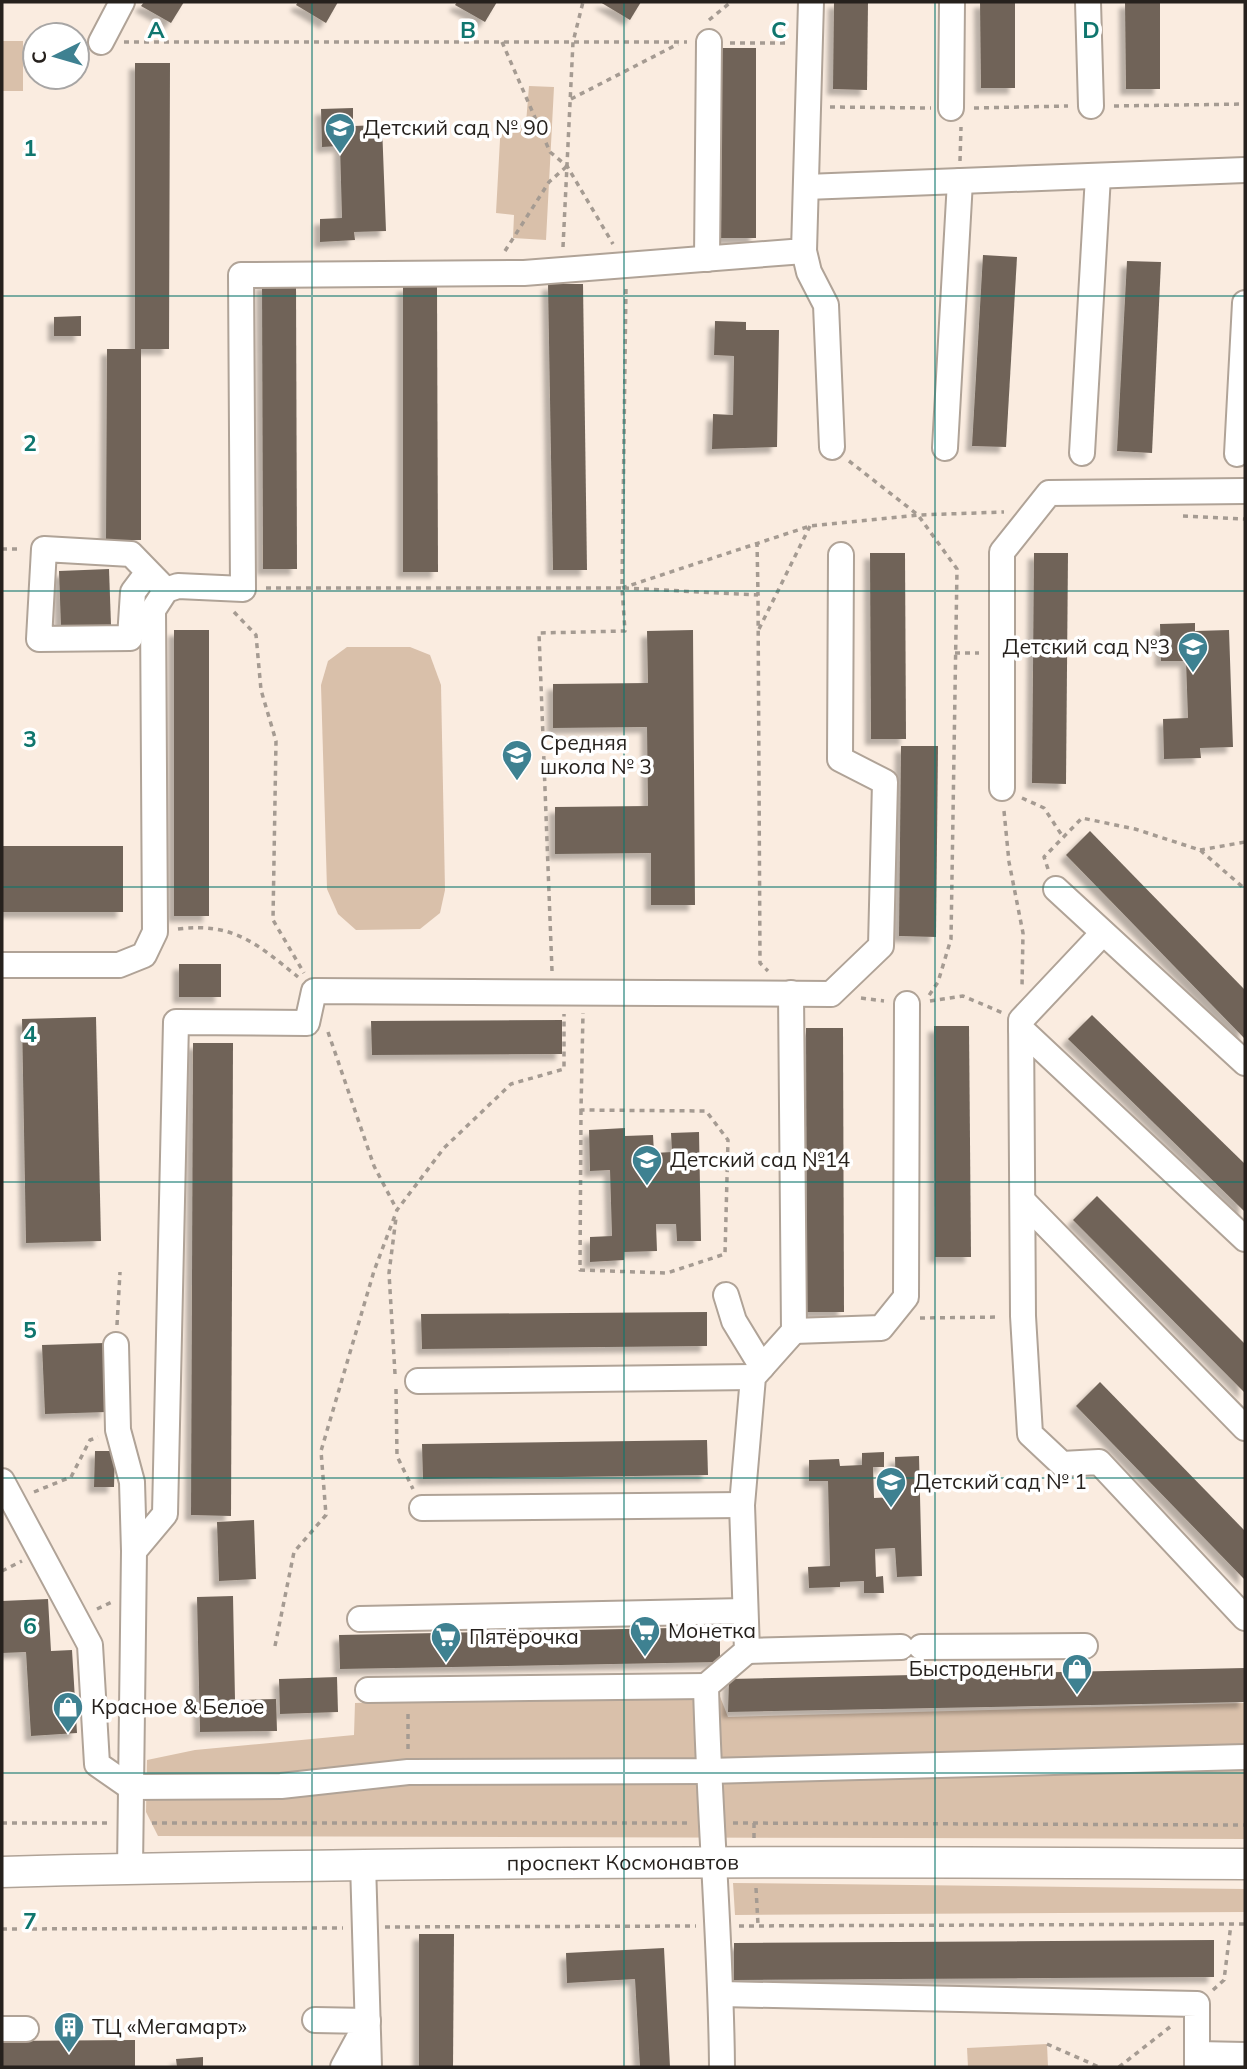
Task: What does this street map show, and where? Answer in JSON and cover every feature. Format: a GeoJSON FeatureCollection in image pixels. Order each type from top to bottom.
{"type":"FeatureCollection","features":[{"type":"Feature","properties":{"kind":"main road","name":"проспект Космонавтов"},"geometry":{"type":"LineString","coordinates":[[2,1872],[363,1863],[715,1860],[1245,1864]]}},
{"type":"Feature","properties":{"kind":"street"},"geometry":{"type":"LineString","coordinates":[[101,42],[122,2]]}},
{"type":"Feature","properties":{"kind":"street"},"geometry":{"type":"LineString","coordinates":[[811,2],[804,251],[808,272],[826,305],[832,447]]}},
{"type":"Feature","properties":{"kind":"street"},"geometry":{"type":"LineString","coordinates":[[951,108],[952,2]]}},
{"type":"Feature","properties":{"kind":"street"},"geometry":{"type":"LineString","coordinates":[[1088,2],[1091,106]]}},
{"type":"Feature","properties":{"kind":"street"},"geometry":{"type":"LineString","coordinates":[[708,259],[709,42]]}},
{"type":"Feature","properties":{"kind":"street"},"geometry":{"type":"LineString","coordinates":[[806,187],[1245,170]]}},
{"type":"Feature","properties":{"kind":"street"},"geometry":{"type":"LineString","coordinates":[[1082,453],[1098,176]]}},
{"type":"Feature","properties":{"kind":"street"},"geometry":{"type":"LineString","coordinates":[[944,448],[960,181]]}},
{"type":"Feature","properties":{"kind":"street"},"geometry":{"type":"LineString","coordinates":[[2,965],[119,965],[144,955],[155,932],[153,610],[166,590],[178,586],[214,590],[243,589],[241,275],[562,270],[804,251]]}},
{"type":"Feature","properties":{"kind":"street"},"geometry":{"type":"LineString","coordinates":[[1237,454],[1245,303]]}},
{"type":"Feature","properties":{"kind":"street"},"geometry":{"type":"LineString","coordinates":[[1002,788],[1003,552],[1035,510],[1049,493],[1245,491]]}},
{"type":"Feature","properties":{"kind":"street"},"geometry":{"type":"LineString","coordinates":[[148,572],[133,592],[131,638],[39,639],[44,549],[131,554],[166,590]]}},
{"type":"Feature","properties":{"kind":"street"},"geometry":{"type":"LineString","coordinates":[[134,1551],[165,1514],[176,1022],[307,1023],[314,990],[831,994],[881,946],[885,782],[840,760],[841,555]]}},
{"type":"Feature","properties":{"kind":"street"},"geometry":{"type":"LineString","coordinates":[[1056,889],[1245,1063]]}},
{"type":"Feature","properties":{"kind":"street"},"geometry":{"type":"LineString","coordinates":[[1102,934],[1021,1024],[1023,1317],[1030,1434],[1062,1465],[1099,1462],[1245,1618]]}},
{"type":"Feature","properties":{"kind":"street"},"geometry":{"type":"LineString","coordinates":[[418,1381],[757,1372],[794,1331],[791,993]]}},
{"type":"Feature","properties":{"kind":"street"},"geometry":{"type":"LineString","coordinates":[[794,1331],[881,1328],[906,1297],[907,1004]]}},
{"type":"Feature","properties":{"kind":"street"},"geometry":{"type":"LineString","coordinates":[[1021,1024],[1245,1239]]}},
{"type":"Feature","properties":{"kind":"street"},"geometry":{"type":"LineString","coordinates":[[1023,1201],[1245,1428]]}},
{"type":"Feature","properties":{"kind":"street"},"geometry":{"type":"LineString","coordinates":[[726,1295],[734,1321],[757,1372],[743,1505],[747,1651]]}},
{"type":"Feature","properties":{"kind":"street"},"geometry":{"type":"LineString","coordinates":[[116,1345],[118,1430],[132,1482],[134,1551],[130,1868]]}},
{"type":"Feature","properties":{"kind":"street"},"geometry":{"type":"LineString","coordinates":[[2,1481],[90,1645],[97,1764],[130,1787],[281,1786],[408,1772],[708,1772],[1245,1757]]}},
{"type":"Feature","properties":{"kind":"street"},"geometry":{"type":"LineString","coordinates":[[422,1508],[743,1505]]}},
{"type":"Feature","properties":{"kind":"street"},"geometry":{"type":"LineString","coordinates":[[360,1619],[745,1611]]}},
{"type":"Feature","properties":{"kind":"street"},"geometry":{"type":"LineString","coordinates":[[368,1690],[705,1686],[747,1651],[1085,1646]]}},
{"type":"Feature","properties":{"kind":"street"},"geometry":{"type":"LineString","coordinates":[[705,1686],[710,1822],[718,1926],[722,2067]]}},
{"type":"Feature","properties":{"kind":"street"},"geometry":{"type":"LineString","coordinates":[[363,1863],[369,2067]]}},
{"type":"Feature","properties":{"kind":"street"},"geometry":{"type":"LineString","coordinates":[[721,1994],[1197,2004],[1197,2061],[1245,2055]]}},
{"type":"Feature","properties":{"kind":"street"},"geometry":{"type":"LineString","coordinates":[[315,2020],[368,2021]]}},
{"type":"Feature","properties":{"kind":"street"},"geometry":{"type":"LineString","coordinates":[[343,2067],[368,2021]]}},
{"type":"Feature","properties":{"kind":"street"},"geometry":{"type":"LineString","coordinates":[[2,2029],[26,2029]]}},
{"type":"Feature","properties":{"kind":"path"},"geometry":{"type":"LineString","coordinates":[[562,270],[573,42],[583,2]]}},
{"type":"Feature","properties":{"kind":"path"},"geometry":{"type":"LineString","coordinates":[[101,42],[810,43]]}},
{"type":"Feature","properties":{"kind":"path"},"geometry":{"type":"LineString","coordinates":[[275,1646],[294,1552],[326,1515],[321,1451],[366,1296],[397,1210],[444,1148],[512,1084],[564,1069],[564,1008],[553,991],[539,633],[625,631],[621,588],[626,265],[566,166],[550,152],[502,42]]}},
{"type":"Feature","properties":{"kind":"path"},"geometry":{"type":"LineString","coordinates":[[570,99],[680,42]]}},
{"type":"Feature","properties":{"kind":"path"},"geometry":{"type":"LineString","coordinates":[[808,107],[951,108]]}},
{"type":"Feature","properties":{"kind":"path"},"geometry":{"type":"LineString","coordinates":[[491,273],[549,182],[566,166]]}},
{"type":"Feature","properties":{"kind":"path"},"geometry":{"type":"LineString","coordinates":[[832,447],[918,515],[957,569],[951,939],[938,982],[925,1002],[963,996],[1021,1024],[1023,933],[1009,862],[1002,788]]}},
{"type":"Feature","properties":{"kind":"path"},"geometry":{"type":"LineString","coordinates":[[621,588],[810,526],[918,515],[1035,510]]}},
{"type":"Feature","properties":{"kind":"path"},"geometry":{"type":"LineString","coordinates":[[758,631],[810,526]]}},
{"type":"Feature","properties":{"kind":"path"},"geometry":{"type":"LineString","coordinates":[[757,542],[760,963],[791,993]]}},
{"type":"Feature","properties":{"kind":"path"},"geometry":{"type":"LineString","coordinates":[[243,589],[621,588],[758,595]]}},
{"type":"Feature","properties":{"kind":"path"},"geometry":{"type":"LineString","coordinates":[[214,590],[256,635],[261,690],[276,741],[274,920],[314,990]]}},
{"type":"Feature","properties":{"kind":"path"},"geometry":{"type":"LineString","coordinates":[[1002,788],[1044,808],[1063,837]]}},
{"type":"Feature","properties":{"kind":"path"},"geometry":{"type":"LineString","coordinates":[[1056,889],[1044,857],[1082,818],[1135,829],[1200,850],[1245,889]]}},
{"type":"Feature","properties":{"kind":"path"},"geometry":{"type":"LineString","coordinates":[[1200,850],[1245,842]]}},
{"type":"Feature","properties":{"kind":"path"},"geometry":{"type":"LineString","coordinates":[[155,932],[206,926],[252,940],[314,990]]}},
{"type":"Feature","properties":{"kind":"path"},"geometry":{"type":"LineString","coordinates":[[831,994],[907,1004]]}},
{"type":"Feature","properties":{"kind":"path"},"geometry":{"type":"LineString","coordinates":[[581,1110],[705,1111],[727,1140],[725,1254],[667,1273],[580,1270],[581,1110],[583,1013]]}},
{"type":"Feature","properties":{"kind":"path"},"geometry":{"type":"LineString","coordinates":[[327,1028],[374,1166],[397,1210],[389,1273],[397,1456],[422,1508]]}},
{"type":"Feature","properties":{"kind":"path"},"geometry":{"type":"LineString","coordinates":[[116,1345],[120,1272]]}},
{"type":"Feature","properties":{"kind":"path"},"geometry":{"type":"LineString","coordinates":[[881,1328],[914,1318],[1023,1317]]}},
{"type":"Feature","properties":{"kind":"path"},"geometry":{"type":"LineString","coordinates":[[41,1489],[71,1477],[90,1440],[118,1430]]}},
{"type":"Feature","properties":{"kind":"path"},"geometry":{"type":"LineString","coordinates":[[408,1705],[408,1730]]}},
{"type":"Feature","properties":{"kind":"path"},"geometry":{"type":"LineString","coordinates":[[2,1823],[710,1822],[1245,1825]]}},
{"type":"Feature","properties":{"kind":"path"},"geometry":{"type":"LineString","coordinates":[[2,1929],[1245,1924]]}},
{"type":"Feature","properties":{"kind":"path"},"geometry":{"type":"LineString","coordinates":[[1046,2044],[1099,2067]]}},
{"type":"Feature","properties":{"kind":"shaded area"},"geometry":{"type":"Polygon","coordinates":[[[2,41],[21,41],[21,91],[2,91],[2,41]]]}},
{"type":"Feature","properties":{"kind":"shaded area"},"geometry":{"type":"Polygon","coordinates":[[[529,86],[554,87],[546,240],[513,238],[514,215],[496,213],[501,121],[526,123],[529,86]]]}},
{"type":"Feature","properties":{"kind":"shaded area"},"geometry":{"type":"Polygon","coordinates":[[[347,647],[410,647],[430,655],[441,685],[445,890],[440,913],[420,929],[356,930],[338,914],[327,889],[321,685],[328,661],[347,647]]]}},
{"type":"Feature","properties":{"kind":"shaded area"},"geometry":{"type":"Polygon","coordinates":[[[717,1689],[728,1717],[1245,1703],[1245,1839],[158,1836],[146,1812],[147,1760],[195,1750],[354,1735],[355,1703],[717,1689]]]}},
{"type":"Feature","properties":{"kind":"shaded area"},"geometry":{"type":"Polygon","coordinates":[[[733,1883],[1245,1889],[1245,1912],[735,1915],[733,1883]]]}},
{"type":"Feature","properties":{"kind":"shaded area"},"geometry":{"type":"Polygon","coordinates":[[[1047,2044],[1048,2067],[968,2067],[967,2048],[1047,2044]]]}},
{"type":"Feature","properties":{"kind":"building"},"geometry":{"type":"Polygon","coordinates":[[[144,2],[184,2],[171,23],[141,6],[144,2]]]}},
{"type":"Feature","properties":{"kind":"building"},"geometry":{"type":"Polygon","coordinates":[[[298,2],[338,2],[326,23],[296,5],[298,2]]]}},
{"type":"Feature","properties":{"kind":"building"},"geometry":{"type":"Polygon","coordinates":[[[457,2],[497,2],[485,22],[455,5],[457,2]]]}},
{"type":"Feature","properties":{"kind":"building"},"geometry":{"type":"Polygon","coordinates":[[[600,2],[641,2],[630,20],[600,2]]]}},
{"type":"Feature","properties":{"kind":"building"},"geometry":{"type":"Polygon","coordinates":[[[834,2],[868,2],[867,90],[833,89],[834,2]]]}},
{"type":"Feature","properties":{"kind":"building"},"geometry":{"type":"Polygon","coordinates":[[[980,2],[1015,2],[1015,88],[981,88],[980,2]]]}},
{"type":"Feature","properties":{"kind":"building"},"geometry":{"type":"Polygon","coordinates":[[[1125,2],[1160,2],[1160,89],[1126,89],[1125,2]]]}},
{"type":"Feature","properties":{"kind":"building"},"geometry":{"type":"Polygon","coordinates":[[[722,48],[756,48],[756,238],[721,238],[722,48]]]}},
{"type":"Feature","properties":{"kind":"building"},"geometry":{"type":"Polygon","coordinates":[[[135,63],[170,63],[169,349],[141,349],[141,540],[106,540],[107,349],[135,349],[135,63]]]}},
{"type":"Feature","properties":{"kind":"building","name":"Детский сад № 90"},"geometry":{"type":"Polygon","coordinates":[[[353,108],[353,126],[382,125],[386,231],[354,232],[355,240],[320,242],[320,219],[342,218],[340,146],[322,147],[321,109],[353,108]]]}},
{"type":"Feature","properties":{"kind":"building"},"geometry":{"type":"Polygon","coordinates":[[[983,255],[1017,257],[1006,447],[972,446],[983,255]]]}},
{"type":"Feature","properties":{"kind":"building"},"geometry":{"type":"Polygon","coordinates":[[[1127,261],[1161,262],[1152,453],[1117,451],[1127,261]]]}},
{"type":"Feature","properties":{"kind":"building"},"geometry":{"type":"Polygon","coordinates":[[[262,283],[296,283],[297,569],[263,569],[262,283]]]}},
{"type":"Feature","properties":{"kind":"building"},"geometry":{"type":"Polygon","coordinates":[[[548,284],[583,284],[587,570],[553,570],[548,284]]]}},
{"type":"Feature","properties":{"kind":"building"},"geometry":{"type":"Polygon","coordinates":[[[403,286],[437,286],[438,572],[403,572],[403,286]]]}},
{"type":"Feature","properties":{"kind":"building"},"geometry":{"type":"Polygon","coordinates":[[[81,316],[81,336],[54,336],[54,317],[81,316]]]}},
{"type":"Feature","properties":{"kind":"building"},"geometry":{"type":"Polygon","coordinates":[[[715,321],[746,322],[746,330],[779,330],[777,447],[712,449],[713,414],[733,415],[734,356],[714,355],[715,321]]]}},
{"type":"Feature","properties":{"kind":"building"},"geometry":{"type":"Polygon","coordinates":[[[870,553],[905,553],[906,739],[871,739],[870,553]]]}},
{"type":"Feature","properties":{"kind":"building"},"geometry":{"type":"Polygon","coordinates":[[[1034,553],[1068,553],[1066,784],[1032,783],[1034,553]]]}},
{"type":"Feature","properties":{"kind":"building"},"geometry":{"type":"Polygon","coordinates":[[[109,569],[111,625],[61,627],[59,571],[109,569]]]}},
{"type":"Feature","properties":{"kind":"building"},"geometry":{"type":"Polygon","coordinates":[[[1195,623],[1195,631],[1229,630],[1233,747],[1200,748],[1201,758],[1164,759],[1163,719],[1188,718],[1186,661],[1161,661],[1160,624],[1195,623]]]}},
{"type":"Feature","properties":{"kind":"building"},"geometry":{"type":"Polygon","coordinates":[[[174,630],[209,630],[209,916],[174,916],[174,630]]]}},
{"type":"Feature","properties":{"kind":"building"},"geometry":{"type":"Polygon","coordinates":[[[693,630],[695,905],[651,905],[651,853],[555,854],[555,807],[648,806],[647,727],[553,728],[553,684],[648,683],[647,631],[693,630]]]}},
{"type":"Feature","properties":{"kind":"building"},"geometry":{"type":"Polygon","coordinates":[[[901,746],[938,746],[936,937],[899,936],[901,746]]]}},
{"type":"Feature","properties":{"kind":"building"},"geometry":{"type":"Polygon","coordinates":[[[1090,831],[1245,990],[1245,1039],[1066,855],[1090,831]]]}},
{"type":"Feature","properties":{"kind":"building"},"geometry":{"type":"Polygon","coordinates":[[[2,846],[123,846],[123,912],[2,912],[2,846]]]}},
{"type":"Feature","properties":{"kind":"building"},"geometry":{"type":"Polygon","coordinates":[[[179,964],[221,964],[221,997],[179,997],[179,964]]]}},
{"type":"Feature","properties":{"kind":"building"},"geometry":{"type":"Polygon","coordinates":[[[1092,1015],[1245,1164],[1245,1212],[1068,1039],[1092,1015]]]}},
{"type":"Feature","properties":{"kind":"building"},"geometry":{"type":"Polygon","coordinates":[[[96,1017],[101,1241],[26,1243],[22,1019],[96,1017]]]}},
{"type":"Feature","properties":{"kind":"building"},"geometry":{"type":"Polygon","coordinates":[[[562,1020],[562,1054],[372,1055],[371,1021],[562,1020]]]}},
{"type":"Feature","properties":{"kind":"building"},"geometry":{"type":"Polygon","coordinates":[[[934,1026],[969,1026],[971,1257],[935,1257],[934,1026]]]}},
{"type":"Feature","properties":{"kind":"building"},"geometry":{"type":"Polygon","coordinates":[[[806,1028],[843,1028],[844,1312],[807,1312],[806,1028]]]}},
{"type":"Feature","properties":{"kind":"building"},"geometry":{"type":"Polygon","coordinates":[[[193,1043],[233,1043],[231,1516],[191,1515],[193,1043]]]}},
{"type":"Feature","properties":{"kind":"building"},"geometry":{"type":"Polygon","coordinates":[[[625,1128],[625,1136],[653,1135],[654,1153],[672,1152],[671,1133],[699,1132],[701,1241],[677,1241],[676,1224],[656,1224],[657,1251],[624,1252],[624,1260],[590,1262],[590,1237],[612,1236],[610,1170],[590,1171],[589,1130],[625,1128]]]}},
{"type":"Feature","properties":{"kind":"building"},"geometry":{"type":"Polygon","coordinates":[[[1097,1196],[1245,1344],[1245,1393],[1073,1220],[1097,1196]]]}},
{"type":"Feature","properties":{"kind":"building"},"geometry":{"type":"Polygon","coordinates":[[[707,1312],[707,1346],[422,1349],[421,1314],[707,1312]]]}},
{"type":"Feature","properties":{"kind":"building"},"geometry":{"type":"Polygon","coordinates":[[[104,1343],[107,1412],[45,1414],[42,1345],[104,1343]]]}},
{"type":"Feature","properties":{"kind":"building"},"geometry":{"type":"Polygon","coordinates":[[[1100,1382],[1245,1531],[1245,1580],[1076,1406],[1100,1382]]]}},
{"type":"Feature","properties":{"kind":"building"},"geometry":{"type":"Polygon","coordinates":[[[707,1440],[708,1475],[423,1479],[422,1444],[707,1440]]]}},
{"type":"Feature","properties":{"kind":"building"},"geometry":{"type":"Polygon","coordinates":[[[95,1451],[115,1451],[114,1487],[94,1487],[95,1451]]]}},
{"type":"Feature","properties":{"kind":"building"},"geometry":{"type":"Polygon","coordinates":[[[884,1452],[884,1467],[873,1467],[874,1498],[896,1497],[895,1457],[919,1456],[922,1576],[897,1577],[895,1548],[875,1549],[876,1577],[883,1576],[884,1593],[864,1593],[864,1581],[840,1582],[840,1587],[809,1588],[808,1567],[830,1566],[828,1481],[809,1481],[809,1460],[839,1459],[840,1466],[862,1465],[862,1453],[884,1452]]]}},
{"type":"Feature","properties":{"kind":"building"},"geometry":{"type":"Polygon","coordinates":[[[254,1520],[256,1579],[219,1581],[217,1522],[254,1520]]]}},
{"type":"Feature","properties":{"kind":"building"},"geometry":{"type":"Polygon","coordinates":[[[233,1596],[235,1700],[276,1699],[277,1731],[200,1732],[197,1597],[233,1596]]]}},
{"type":"Feature","properties":{"kind":"building"},"geometry":{"type":"Polygon","coordinates":[[[48,1599],[51,1651],[72,1650],[77,1733],[31,1736],[26,1652],[2,1653],[2,1601],[48,1599]]]}},
{"type":"Feature","properties":{"kind":"building"},"geometry":{"type":"Polygon","coordinates":[[[720,1627],[720,1662],[340,1669],[339,1635],[720,1627]]]}},
{"type":"Feature","properties":{"kind":"building"},"geometry":{"type":"Polygon","coordinates":[[[1245,1668],[1245,1702],[728,1712],[729,1679],[1245,1668]]]}},
{"type":"Feature","properties":{"kind":"building"},"geometry":{"type":"Polygon","coordinates":[[[337,1677],[338,1712],[280,1714],[279,1679],[337,1677]]]}},
{"type":"Feature","properties":{"kind":"building"},"geometry":{"type":"Polygon","coordinates":[[[419,1934],[454,1934],[453,2067],[419,2067],[419,1934]]]}},
{"type":"Feature","properties":{"kind":"building"},"geometry":{"type":"Polygon","coordinates":[[[1214,1940],[1214,1977],[734,1980],[734,1943],[1214,1940]]]}},
{"type":"Feature","properties":{"kind":"building"},"geometry":{"type":"Polygon","coordinates":[[[664,1948],[670,2067],[640,2067],[635,1979],[567,1983],[566,1953],[664,1948]]]}},
{"type":"Feature","properties":{"kind":"building","name":"ТЦ «Мегамарт»"},"geometry":{"type":"Polygon","coordinates":[[[135,2040],[135,2067],[2,2067],[2,2041],[135,2040]]]}},
{"type":"Feature","properties":{"kind":"building"},"geometry":{"type":"Polygon","coordinates":[[[203,2057],[203,2067],[177,2067],[176,2059],[203,2057]]]}},
{"type":"Feature","properties":{"kind":"place","name":"Детский сад № 90"},"geometry":{"type":"Point","coordinates":[340,155]}},
{"type":"Feature","properties":{"kind":"place","name":"Детский сад №3"},"geometry":{"type":"Point","coordinates":[1193,674]}},
{"type":"Feature","properties":{"kind":"place","name":"Средняя школа № 3"},"geometry":{"type":"Point","coordinates":[517,782]}},
{"type":"Feature","properties":{"kind":"place","name":"Детский сад №14"},"geometry":{"type":"Point","coordinates":[647,1187]}},
{"type":"Feature","properties":{"kind":"place","name":"Детский сад № 1"},"geometry":{"type":"Point","coordinates":[891,1509]}},
{"type":"Feature","properties":{"kind":"place","name":"Монетка"},"geometry":{"type":"Point","coordinates":[645,1658]}},
{"type":"Feature","properties":{"kind":"place","name":"Пятёрочка"},"geometry":{"type":"Point","coordinates":[446,1664]}},
{"type":"Feature","properties":{"kind":"place","name":"Быстроденьги"},"geometry":{"type":"Point","coordinates":[1077,1696]}},
{"type":"Feature","properties":{"kind":"place","name":"Красное & Белое"},"geometry":{"type":"Point","coordinates":[68,1734]}},
{"type":"Feature","properties":{"kind":"place","name":"ТЦ «Мегамарт»"},"geometry":{"type":"Point","coordinates":[69,2054]}}]}
